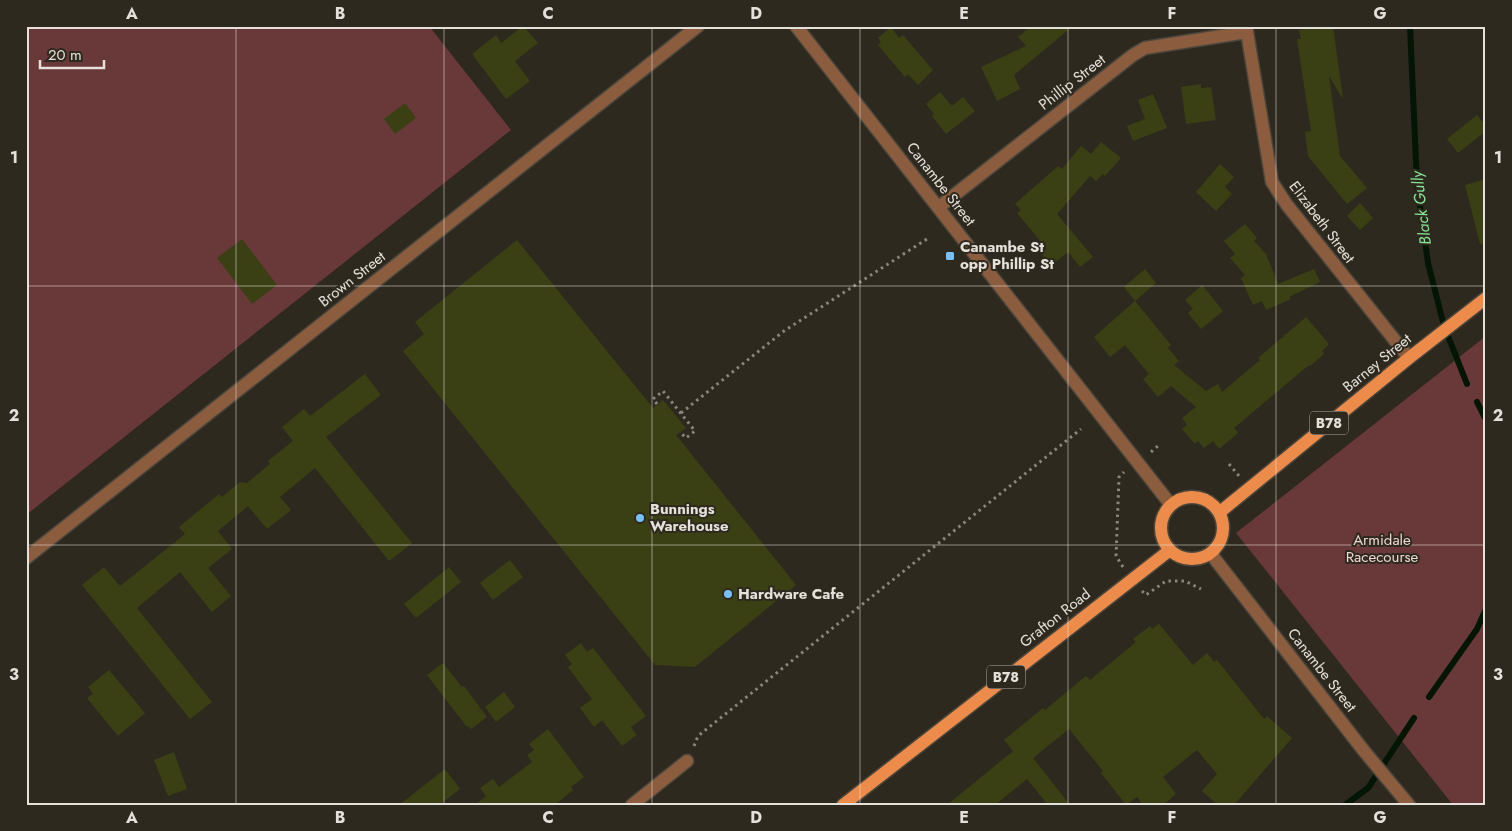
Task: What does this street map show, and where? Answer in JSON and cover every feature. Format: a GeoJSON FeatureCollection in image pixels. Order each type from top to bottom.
{"type":"FeatureCollection","features":[{"type":"Feature","properties":{"kind":"main road","name":"Barney Street"},"geometry":{"type":"LineString","coordinates":[[1220,512],[1409,358],[1486,298]]}},
{"type":"Feature","properties":{"kind":"main road"},"geometry":{"type":"LineString","coordinates":[[1187,497],[1196,497],[1205,499],[1220,512],[1224,526],[1223,534],[1217,548],[1211,554],[1197,560],[1190,560],[1182,558],[1170,550],[1161,536],[1161,527],[1166,511],[1171,505],[1187,497]]}},
{"type":"Feature","properties":{"kind":"main road","name":"Grafton Road"},"geometry":{"type":"LineString","coordinates":[[843,805],[1170,550]]}},
{"type":"Feature","properties":{"kind":"street","name":"Brown Street"},"geometry":{"type":"LineString","coordinates":[[26,558],[698,26]]}},
{"type":"Feature","properties":{"kind":"street","name":"Canambe Street"},"geometry":{"type":"LineString","coordinates":[[796,26],[1171,505]]}},
{"type":"Feature","properties":{"kind":"street","name":"Phillip Street"},"geometry":{"type":"LineString","coordinates":[[939,207],[1133,55],[1146,48],[1247,29]]}},
{"type":"Feature","properties":{"kind":"street","name":"Elizabeth Street"},"geometry":{"type":"LineString","coordinates":[[1247,29],[1272,182],[1287,205],[1409,358]]}},
{"type":"Feature","properties":{"kind":"street","name":"Canambe Street"},"geometry":{"type":"LineString","coordinates":[[1211,554],[1364,751],[1409,805]]}},
{"type":"Feature","properties":{"kind":"street"},"geometry":{"type":"LineString","coordinates":[[632,805],[647,800],[687,761]]}},
{"type":"Feature","properties":{"kind":"path"},"geometry":{"type":"LineString","coordinates":[[681,413],[784,331],[930,237]]}},
{"type":"Feature","properties":{"kind":"path"},"geometry":{"type":"LineString","coordinates":[[657,404],[653,399],[663,391],[695,431],[686,438],[680,432]]}},
{"type":"Feature","properties":{"kind":"path"},"geometry":{"type":"LineString","coordinates":[[687,761],[698,736],[1081,429]]}},
{"type":"Feature","properties":{"kind":"path"},"geometry":{"type":"LineString","coordinates":[[1154,449],[1159,445]]}},
{"type":"Feature","properties":{"kind":"path"},"geometry":{"type":"LineString","coordinates":[[1230,464],[1234,470]]}},
{"type":"Feature","properties":{"kind":"path"},"geometry":{"type":"LineString","coordinates":[[1120,564],[1116,556],[1119,477],[1124,472]]}},
{"type":"Feature","properties":{"kind":"path"},"geometry":{"type":"LineString","coordinates":[[1142,592],[1146,595],[1166,581],[1185,581],[1201,589]]}},
{"type":"Feature","properties":{"kind":"green space"},"geometry":{"type":"Polygon","coordinates":[[[26,26],[429,26],[511,130],[26,515],[26,26]]]}},
{"type":"Feature","properties":{"kind":"green space","name":"Armidale Racecourse"},"geometry":{"type":"Polygon","coordinates":[[[1486,336],[1486,805],[1453,805],[1236,533],[1486,336]]]}},
{"type":"Feature","properties":{"kind":"building"},"geometry":{"type":"Polygon","coordinates":[[[523,26],[538,43],[515,61],[530,81],[506,99],[472,54],[496,35],[501,43],[523,26]]]}},
{"type":"Feature","properties":{"kind":"building"},"geometry":{"type":"Polygon","coordinates":[[[1031,26],[1073,26],[1014,75],[1020,89],[997,101],[981,67],[1026,46],[1018,37],[1031,26]]]}},
{"type":"Feature","properties":{"kind":"building"},"geometry":{"type":"Polygon","coordinates":[[[1333,26],[1343,99],[1329,76],[1340,156],[1367,188],[1347,204],[1308,156],[1305,132],[1311,131],[1297,39],[1301,39],[1299,30],[1333,26]]]}},
{"type":"Feature","properties":{"kind":"building"},"geometry":{"type":"Polygon","coordinates":[[[891,27],[899,38],[903,35],[933,70],[918,85],[908,74],[905,77],[878,45],[881,42],[878,38],[891,27]]]}},
{"type":"Feature","properties":{"kind":"building"},"geometry":{"type":"Polygon","coordinates":[[[1201,84],[1201,88],[1211,87],[1216,120],[1186,124],[1181,87],[1201,84]]]}},
{"type":"Feature","properties":{"kind":"building"},"geometry":{"type":"Polygon","coordinates":[[[940,92],[952,106],[963,97],[975,111],[946,134],[932,116],[934,114],[926,104],[940,92]]]}},
{"type":"Feature","properties":{"kind":"building"},"geometry":{"type":"Polygon","coordinates":[[[1153,94],[1167,128],[1133,141],[1127,126],[1145,119],[1138,100],[1153,94]]]}},
{"type":"Feature","properties":{"kind":"building"},"geometry":{"type":"Polygon","coordinates":[[[405,103],[416,118],[395,134],[384,119],[405,103]]]}},
{"type":"Feature","properties":{"kind":"building"},"geometry":{"type":"Polygon","coordinates":[[[1477,115],[1486,126],[1486,131],[1458,153],[1447,139],[1477,115]]]}},
{"type":"Feature","properties":{"kind":"building"},"geometry":{"type":"Polygon","coordinates":[[[1101,142],[1121,158],[1105,176],[1103,174],[1096,181],[1090,176],[1057,214],[1093,257],[1080,267],[1068,252],[1052,265],[1041,253],[1047,249],[1017,213],[1021,210],[1015,204],[1058,166],[1062,169],[1081,146],[1091,154],[1101,142]]]}},
{"type":"Feature","properties":{"kind":"building"},"geometry":{"type":"Polygon","coordinates":[[[1220,164],[1234,177],[1225,187],[1232,194],[1216,211],[1196,192],[1220,164]]]}},
{"type":"Feature","properties":{"kind":"building"},"geometry":{"type":"Polygon","coordinates":[[[1486,179],[1486,243],[1480,244],[1465,185],[1486,179]]]}},
{"type":"Feature","properties":{"kind":"building"},"geometry":{"type":"Polygon","coordinates":[[[1360,203],[1373,218],[1360,230],[1347,216],[1360,203]]]}},
{"type":"Feature","properties":{"kind":"building"},"geometry":{"type":"Polygon","coordinates":[[[1245,224],[1257,238],[1254,241],[1266,254],[1278,284],[1314,269],[1320,282],[1289,297],[1291,299],[1266,310],[1262,301],[1253,305],[1241,278],[1245,275],[1230,258],[1235,254],[1224,241],[1245,224]]]}},
{"type":"Feature","properties":{"kind":"building"},"geometry":{"type":"Polygon","coordinates":[[[242,239],[277,285],[252,304],[217,258],[242,239]]]}},
{"type":"Feature","properties":{"kind":"building","name":"Bunnings Warehouse"},"geometry":{"type":"Polygon","coordinates":[[[517,240],[653,408],[663,400],[686,428],[676,435],[796,585],[695,667],[655,665],[403,351],[424,334],[415,322],[517,240]]]}},
{"type":"Feature","properties":{"kind":"building"},"geometry":{"type":"Polygon","coordinates":[[[1145,269],[1156,283],[1135,301],[1124,287],[1145,269]]]}},
{"type":"Feature","properties":{"kind":"building"},"geometry":{"type":"Polygon","coordinates":[[[1202,285],[1223,311],[1201,329],[1188,313],[1193,309],[1185,300],[1202,285]]]}},
{"type":"Feature","properties":{"kind":"building"},"geometry":{"type":"Polygon","coordinates":[[[1135,301],[1171,345],[1168,348],[1179,361],[1174,365],[1206,391],[1218,384],[1222,392],[1306,317],[1329,344],[1322,351],[1324,354],[1234,428],[1238,433],[1219,449],[1213,441],[1204,448],[1198,441],[1195,444],[1182,429],[1187,425],[1182,418],[1196,407],[1171,386],[1158,397],[1143,379],[1149,374],[1125,345],[1110,357],[1094,337],[1135,301]]]}},
{"type":"Feature","properties":{"kind":"building"},"geometry":{"type":"Polygon","coordinates":[[[365,374],[381,395],[326,437],[412,543],[389,561],[315,468],[280,497],[291,510],[267,529],[248,506],[218,531],[232,549],[208,568],[231,596],[212,612],[180,572],[137,608],[212,702],[190,719],[82,585],[104,567],[120,586],[185,534],[179,527],[219,494],[222,497],[240,482],[247,483],[270,464],[268,461],[293,441],[282,427],[304,409],[310,416],[365,374]]]}},
{"type":"Feature","properties":{"kind":"building"},"geometry":{"type":"Polygon","coordinates":[[[510,560],[523,577],[493,600],[480,583],[510,560]]]}},
{"type":"Feature","properties":{"kind":"building"},"geometry":{"type":"Polygon","coordinates":[[[449,567],[461,582],[416,618],[404,604],[449,567]]]}},
{"type":"Feature","properties":{"kind":"building"},"geometry":{"type":"Polygon","coordinates":[[[1159,624],[1193,665],[1207,653],[1214,662],[1217,660],[1264,719],[1267,716],[1292,738],[1234,805],[1218,805],[1202,791],[1217,774],[1197,750],[1163,777],[1176,794],[1163,805],[1143,805],[1137,797],[1126,805],[1101,773],[1103,771],[1069,729],[1033,758],[1070,805],[1048,805],[1027,779],[995,805],[947,805],[1013,751],[1004,740],[1043,708],[1045,710],[1086,676],[1090,680],[1136,642],[1133,639],[1150,626],[1152,629],[1159,624]]]}},
{"type":"Feature","properties":{"kind":"building"},"geometry":{"type":"Polygon","coordinates":[[[581,643],[587,652],[593,648],[646,716],[631,727],[637,735],[622,746],[602,720],[594,727],[580,708],[592,699],[568,667],[572,664],[565,655],[581,643]]]}},
{"type":"Feature","properties":{"kind":"building"},"geometry":{"type":"Polygon","coordinates":[[[443,663],[462,687],[464,686],[487,717],[471,729],[467,727],[427,675],[443,663]]]}},
{"type":"Feature","properties":{"kind":"building"},"geometry":{"type":"Polygon","coordinates":[[[109,670],[145,713],[118,736],[87,698],[93,694],[88,687],[109,670]]]}},
{"type":"Feature","properties":{"kind":"building"},"geometry":{"type":"Polygon","coordinates":[[[504,692],[515,707],[496,722],[485,707],[504,692]]]}},
{"type":"Feature","properties":{"kind":"building"},"geometry":{"type":"Polygon","coordinates":[[[548,729],[584,777],[571,787],[573,790],[555,805],[475,805],[486,796],[480,788],[493,779],[499,787],[532,762],[527,755],[534,750],[529,744],[548,729]]]}},
{"type":"Feature","properties":{"kind":"building"},"geometry":{"type":"Polygon","coordinates":[[[174,752],[187,789],[168,796],[154,760],[174,752]]]}},
{"type":"Feature","properties":{"kind":"building"},"geometry":{"type":"Polygon","coordinates":[[[445,769],[460,789],[439,805],[399,805],[445,769]]]}},
{"type":"Feature","properties":{"kind":"waterway","name":"Black Gully"},"geometry":{"type":"LineString","coordinates":[[1410,26],[1417,184],[1428,263],[1444,326],[1467,384]]}},
{"type":"Feature","properties":{"kind":"waterway","name":"Black Gully"},"geometry":{"type":"LineString","coordinates":[[1477,402],[1486,420]]}},
{"type":"Feature","properties":{"kind":"waterway","name":"Black Gully"},"geometry":{"type":"LineString","coordinates":[[1429,697],[1477,629],[1486,609]]}},
{"type":"Feature","properties":{"kind":"waterway","name":"Black Gully"},"geometry":{"type":"LineString","coordinates":[[1345,805],[1368,788],[1414,718]]}},
{"type":"Feature","properties":{"kind":"place","name":"Canambe St opp Phillip St"},"geometry":{"type":"Point","coordinates":[950,256]}},
{"type":"Feature","properties":{"kind":"place","name":"Bunnings Warehouse"},"geometry":{"type":"Point","coordinates":[640,518]}},
{"type":"Feature","properties":{"kind":"place","name":"Hardware Cafe"},"geometry":{"type":"Point","coordinates":[728,594]}}]}
